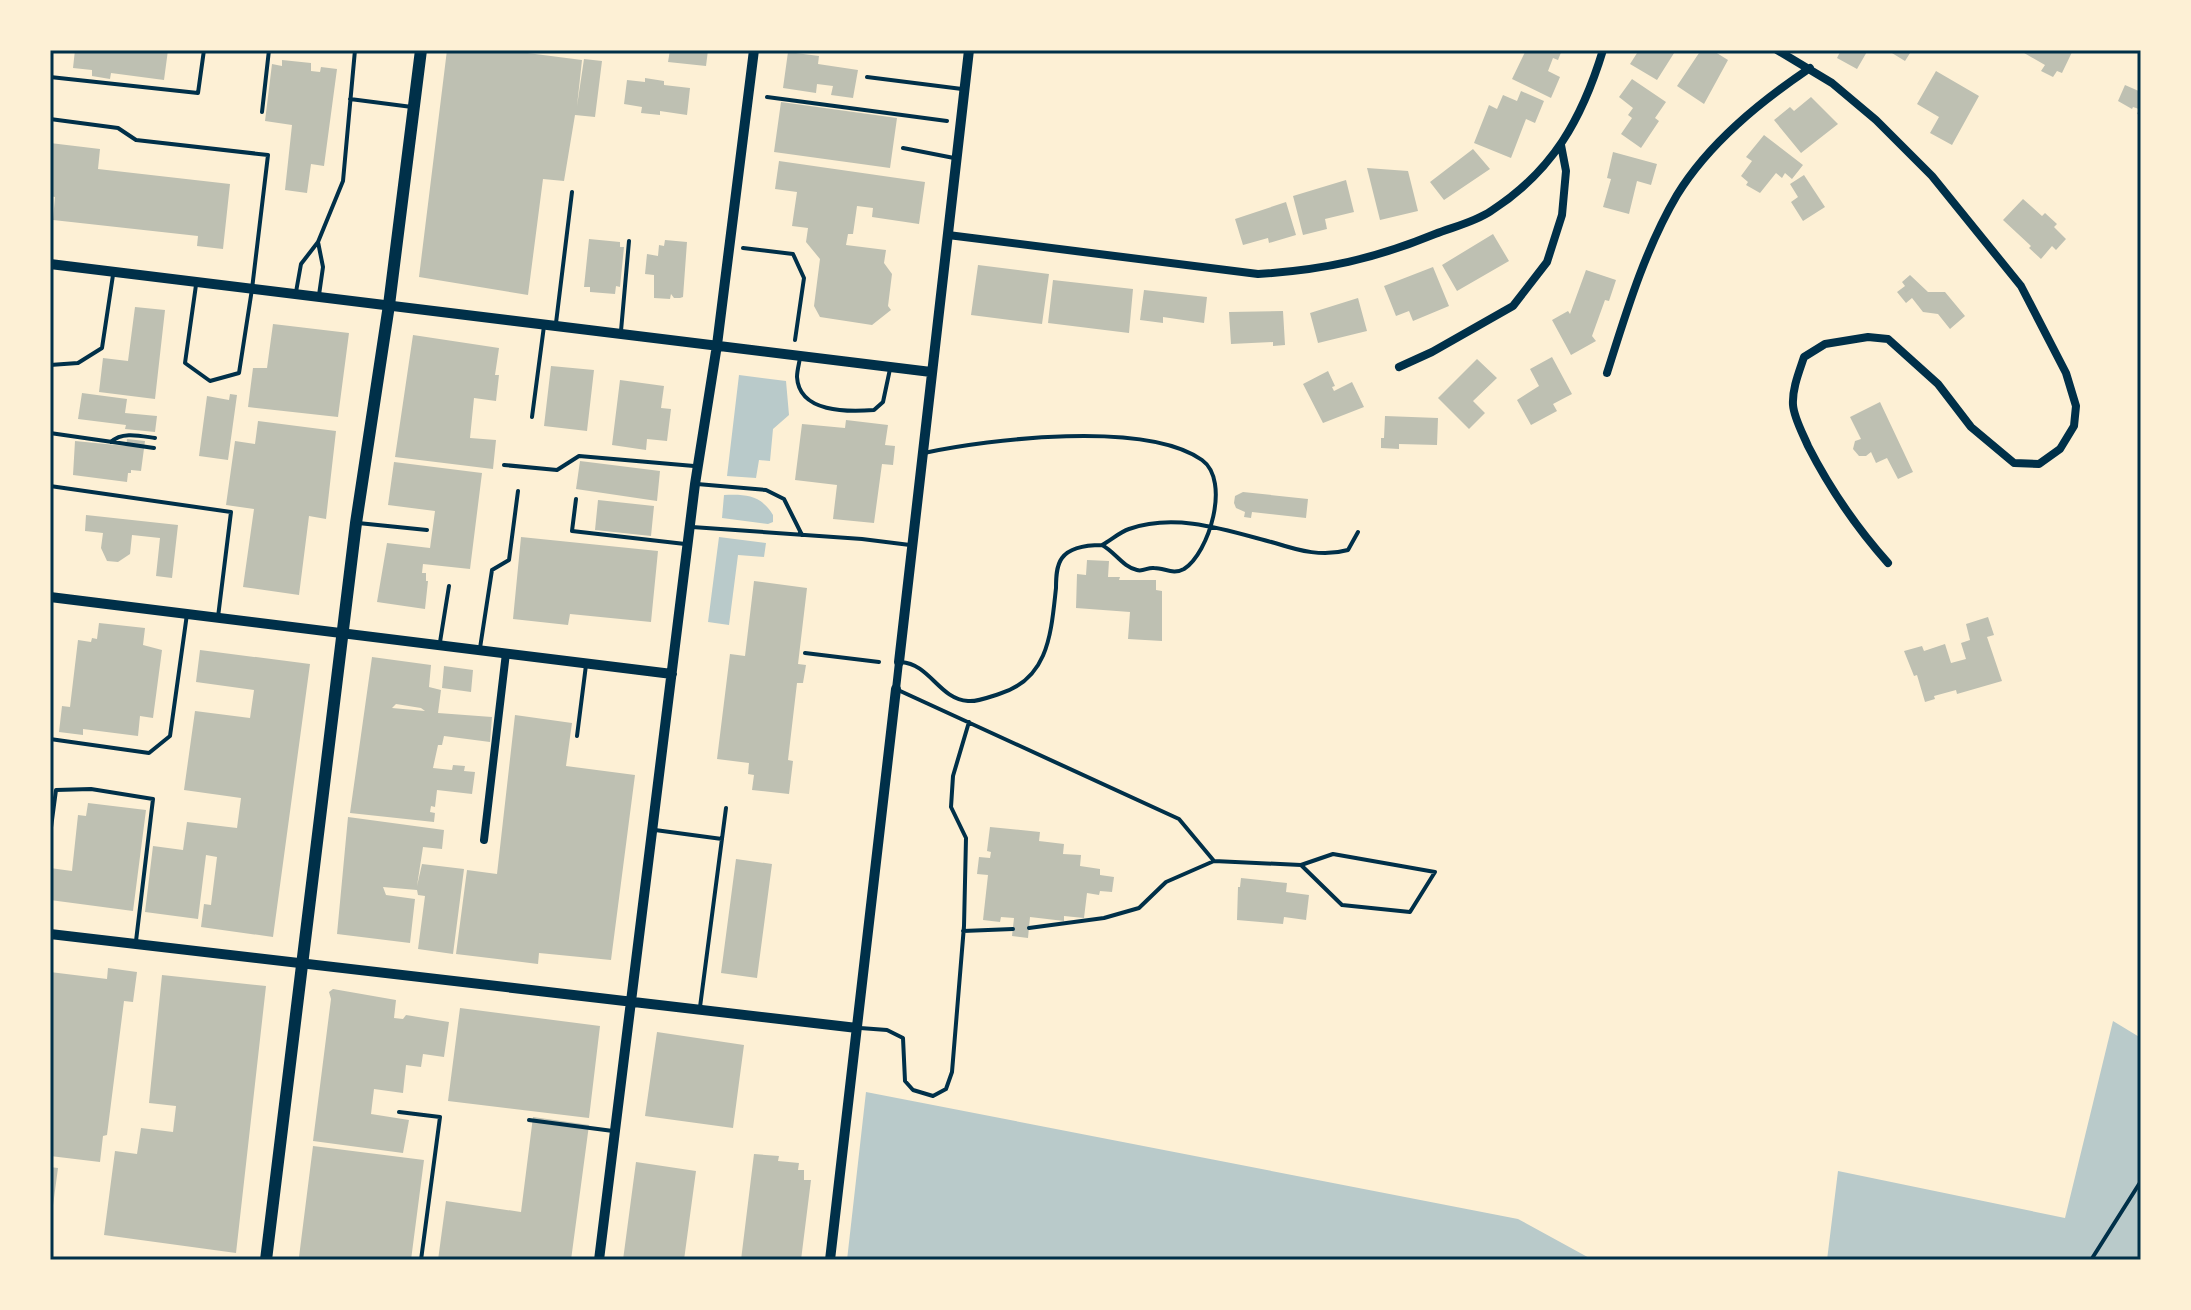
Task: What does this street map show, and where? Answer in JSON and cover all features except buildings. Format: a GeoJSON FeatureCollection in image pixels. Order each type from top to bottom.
{"type":"FeatureCollection","features":[{"type":"Feature","properties":{"kind":"main road"},"geometry":{"type":"LineString","coordinates":[[266,1260],[342,632],[389,305],[421,50]]}},
{"type":"Feature","properties":{"kind":"street"},"geometry":{"type":"LineString","coordinates":[[599,1260],[689,527],[717,345],[754,50]]}},
{"type":"Feature","properties":{"kind":"street"},"geometry":{"type":"LineString","coordinates":[[830,1260],[969,50]]}},
{"type":"Feature","properties":{"kind":"street"},"geometry":{"type":"LineString","coordinates":[[948,235],[1258,274],[1301,271],[1390,253],[1489,212],[1535,176],[1561,145],[1582,108],[1603,50]]}},
{"type":"Feature","properties":{"kind":"street"},"geometry":{"type":"LineString","coordinates":[[1777,50],[1832,83],[1876,120],[1932,176],[2021,286],[2066,373],[2076,406],[2074,426],[2060,449],[2039,464],[2014,463],[1971,427],[1938,384],[1888,339],[1868,337],[1825,344],[1804,357],[1793,407],[1804,437],[1830,489],[1866,539],[1888,563]]}},
{"type":"Feature","properties":{"kind":"street"},"geometry":{"type":"LineString","coordinates":[[1607,373],[1646,259],[1679,193],[1716,146],[1763,102],[1810,68]]}},
{"type":"Feature","properties":{"kind":"street"},"geometry":{"type":"LineString","coordinates":[[1399,367],[1513,306],[1547,262],[1562,215],[1566,171],[1561,145]]}},
{"type":"Feature","properties":{"kind":"street"},"geometry":{"type":"LineString","coordinates":[[50,264],[931,372]]}},
{"type":"Feature","properties":{"kind":"street"},"geometry":{"type":"LineString","coordinates":[[50,597],[672,674]]}},
{"type":"Feature","properties":{"kind":"street"},"geometry":{"type":"LineString","coordinates":[[484,840],[506,653]]}},
{"type":"Feature","properties":{"kind":"street"},"geometry":{"type":"LineString","coordinates":[[50,934],[857,1028]]}},
{"type":"Feature","properties":{"kind":"lane"},"geometry":{"type":"LineString","coordinates":[[50,77],[198,93],[204,50]]}},
{"type":"Feature","properties":{"kind":"lane"},"geometry":{"type":"LineString","coordinates":[[262,112],[269,50]]}},
{"type":"Feature","properties":{"kind":"lane"},"geometry":{"type":"LineString","coordinates":[[296,293],[301,264],[318,242],[343,181],[355,50]]}},
{"type":"Feature","properties":{"kind":"lane"},"geometry":{"type":"LineString","coordinates":[[867,77],[964,89]]}},
{"type":"Feature","properties":{"kind":"lane"},"geometry":{"type":"LineString","coordinates":[[350,99],[414,107]]}},
{"type":"Feature","properties":{"kind":"lane"},"geometry":{"type":"LineString","coordinates":[[50,119],[118,128],[136,140],[268,155],[239,373],[210,381],[185,363],[196,282]]}},
{"type":"Feature","properties":{"kind":"lane"},"geometry":{"type":"LineString","coordinates":[[903,148],[956,158]]}},
{"type":"Feature","properties":{"kind":"lane"},"geometry":{"type":"LineString","coordinates":[[532,417],[572,192]]}},
{"type":"Feature","properties":{"kind":"lane"},"geometry":{"type":"LineString","coordinates":[[621,333],[629,241]]}},
{"type":"Feature","properties":{"kind":"lane"},"geometry":{"type":"LineString","coordinates":[[318,242],[323,267],[319,296]]}},
{"type":"Feature","properties":{"kind":"lane"},"geometry":{"type":"LineString","coordinates":[[50,365],[78,363],[102,348],[113,272]]}},
{"type":"Feature","properties":{"kind":"lane"},"geometry":{"type":"LineString","coordinates":[[796,355],[797,380],[804,395],[815,405],[838,410],[874,410],[883,402],[890,367]]}},
{"type":"Feature","properties":{"kind":"lane"},"geometry":{"type":"LineString","coordinates":[[50,433],[154,448]]}},
{"type":"Feature","properties":{"kind":"lane"},"geometry":{"type":"LineString","coordinates":[[922,454],[962,445],[1115,435],[1180,448],[1204,461],[1214,476],[1215,515],[1189,564],[1181,571],[1152,567],[1137,570],[1102,545]]}},
{"type":"Feature","properties":{"kind":"lane"},"geometry":{"type":"LineString","coordinates":[[111,442],[123,436],[155,438]]}},
{"type":"Feature","properties":{"kind":"lane"},"geometry":{"type":"LineString","coordinates":[[504,465],[557,470],[579,456],[697,467]]}},
{"type":"Feature","properties":{"kind":"lane"},"geometry":{"type":"LineString","coordinates":[[695,484],[766,490],[784,499],[802,535]]}},
{"type":"Feature","properties":{"kind":"lane"},"geometry":{"type":"LineString","coordinates":[[50,486],[231,512],[218,617]]}},
{"type":"Feature","properties":{"kind":"lane"},"geometry":{"type":"LineString","coordinates":[[480,650],[492,570],[509,560],[518,491]]}},
{"type":"Feature","properties":{"kind":"lane"},"geometry":{"type":"LineString","coordinates":[[576,499],[572,531],[687,544]]}},
{"type":"Feature","properties":{"kind":"lane"},"geometry":{"type":"LineString","coordinates":[[356,523],[427,530]]}},
{"type":"Feature","properties":{"kind":"lane"},"geometry":{"type":"LineString","coordinates":[[899,662],[920,667],[952,698],[970,702],[1020,686],[1032,676],[1044,655],[1054,616],[1057,570],[1062,557],[1079,548],[1102,545],[1127,530],[1152,524],[1210,525],[1301,551],[1331,555],[1348,550],[1358,532]]}},
{"type":"Feature","properties":{"kind":"lane"},"geometry":{"type":"LineString","coordinates":[[689,527],[912,545]]}},
{"type":"Feature","properties":{"kind":"lane"},"geometry":{"type":"LineString","coordinates":[[439,645],[449,586]]}},
{"type":"Feature","properties":{"kind":"lane"},"geometry":{"type":"LineString","coordinates":[[50,739],[149,753],[170,736],[188,613]]}},
{"type":"Feature","properties":{"kind":"lane"},"geometry":{"type":"LineString","coordinates":[[577,736],[586,662]]}},
{"type":"Feature","properties":{"kind":"lane"},"geometry":{"type":"LineString","coordinates":[[896,689],[1179,819],[1214,861]]}},
{"type":"Feature","properties":{"kind":"lane"},"geometry":{"type":"LineString","coordinates":[[857,1028],[887,1030],[903,1038],[905,1081],[913,1090],[933,1096],[946,1089],[952,1072],[963,931],[966,838],[951,807],[953,776],[969,722]]}},
{"type":"Feature","properties":{"kind":"lane"},"geometry":{"type":"LineString","coordinates":[[50,835],[56,790],[91,789],[153,799],[136,944]]}},
{"type":"Feature","properties":{"kind":"lane"},"geometry":{"type":"LineString","coordinates":[[699,1010],[726,808]]}},
{"type":"Feature","properties":{"kind":"lane"},"geometry":{"type":"LineString","coordinates":[[653,830],[722,839]]}},
{"type":"Feature","properties":{"kind":"lane"},"geometry":{"type":"LineString","coordinates":[[1029,928],[1104,918],[1139,908],[1166,882],[1214,861],[1301,865],[1333,854],[1435,872],[1410,912],[1342,905],[1301,865]]}},
{"type":"Feature","properties":{"kind":"lane"},"geometry":{"type":"LineString","coordinates":[[963,931],[1013,929]]}},
{"type":"Feature","properties":{"kind":"lane"},"geometry":{"type":"LineString","coordinates":[[399,1112],[440,1117],[421,1260]]}},
{"type":"Feature","properties":{"kind":"lane"},"geometry":{"type":"LineString","coordinates":[[529,1120],[616,1132]]}},
{"type":"Feature","properties":{"kind":"path"},"geometry":{"type":"LineString","coordinates":[[767,97],[947,121]]}},
{"type":"Feature","properties":{"kind":"path"},"geometry":{"type":"LineString","coordinates":[[729,246],[793,254],[804,278],[796,355]]}},
{"type":"Feature","properties":{"kind":"path"},"geometry":{"type":"LineString","coordinates":[[805,653],[879,662]]}},
{"type":"Feature","properties":{"kind":"path"},"geometry":{"type":"LineString","coordinates":[[2091,1260],[2141,1181]]}},
{"type":"Feature","properties":{"kind":"shaded area"},"geometry":{"type":"Polygon","coordinates":[[[739,375],[786,381],[789,415],[773,429],[770,461],[759,460],[756,478],[727,476],[739,375]]]}},
{"type":"Feature","properties":{"kind":"shaded area"},"geometry":{"type":"Polygon","coordinates":[[[724,495],[758,500],[773,515],[773,522],[722,518],[724,495]]]}},
{"type":"Feature","properties":{"kind":"shaded area"},"geometry":{"type":"Polygon","coordinates":[[[719,537],[766,543],[764,557],[738,555],[729,625],[708,622],[719,537]]]}},
{"type":"Feature","properties":{"kind":"shaded area"},"geometry":{"type":"Polygon","coordinates":[[[2113,1021],[2141,1038],[2141,1260],[1827,1260],[1838,1171],[2065,1218],[2113,1021]]]}},
{"type":"Feature","properties":{"kind":"shaded area"},"geometry":{"type":"Polygon","coordinates":[[[866,1092],[1518,1219],[1593,1260],[847,1260],[866,1092]]]}}]}
